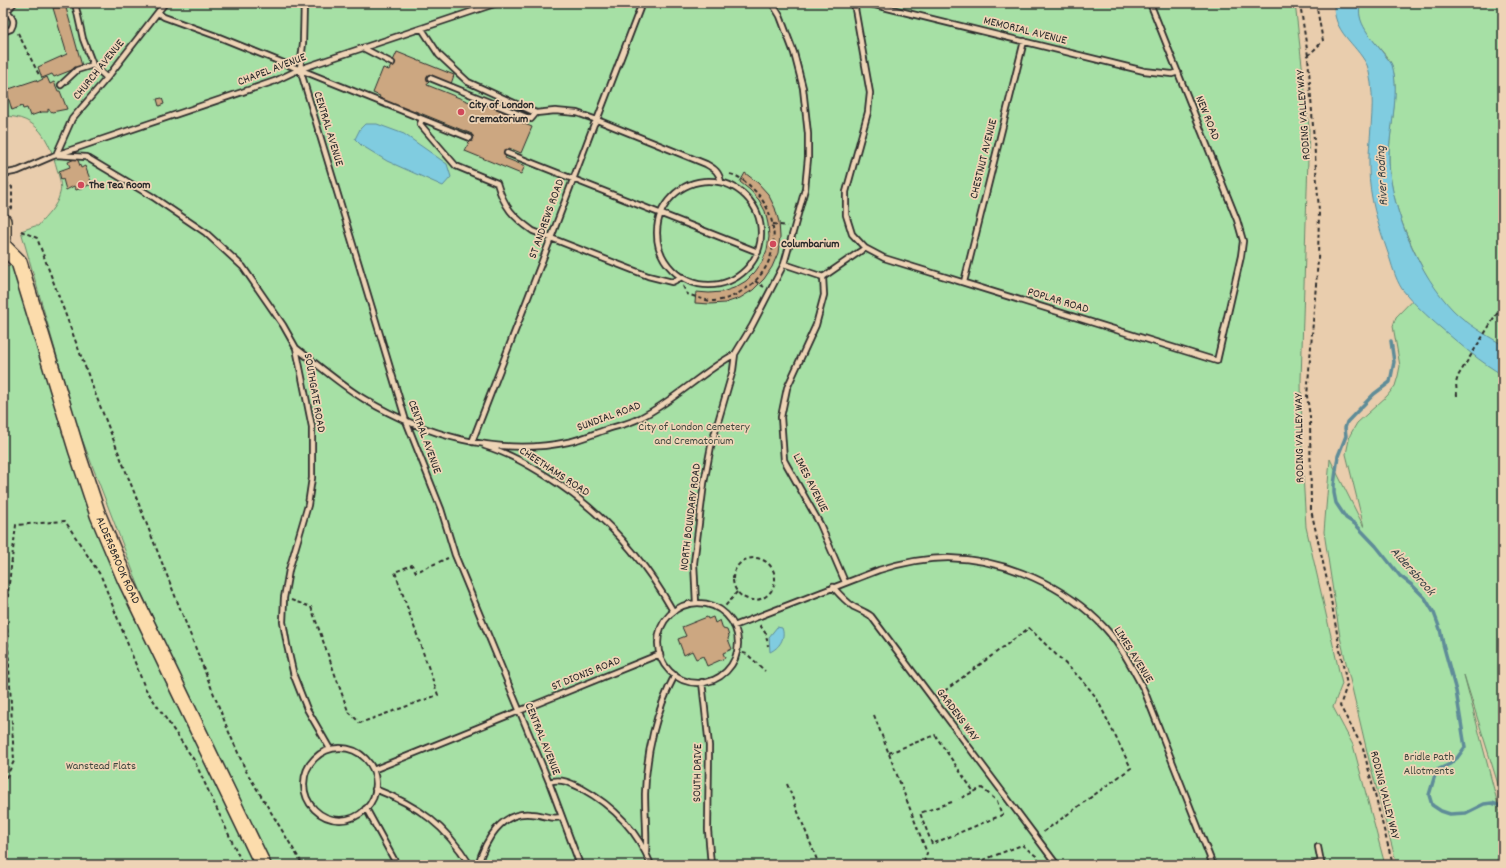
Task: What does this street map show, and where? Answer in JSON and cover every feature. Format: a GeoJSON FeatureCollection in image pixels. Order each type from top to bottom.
{"type":"FeatureCollection","features":[{"type":"Feature","properties":{"kind":"main road"},"geometry":{"type":"LineString","coordinates":[[3,221],[3,239]]}},
{"type":"Feature","properties":{"kind":"main road","name":"ALDERSBROOK ROAD"},"geometry":{"type":"LineString","coordinates":[[3,246],[19,262],[76,452],[98,515],[125,579],[262,865]]}},
{"type":"Feature","properties":{"kind":"lane"},"geometry":{"type":"LineString","coordinates":[[3,32],[11,29],[13,23],[12,16],[5,11],[14,3]]}},
{"type":"Feature","properties":{"kind":"lane"},"geometry":{"type":"LineString","coordinates":[[75,3],[83,39],[93,65],[108,78]]}},
{"type":"Feature","properties":{"kind":"lane","name":"CHURCH AVENUE"},"geometry":{"type":"LineString","coordinates":[[54,155],[72,119],[108,78],[165,3]]}},
{"type":"Feature","properties":{"kind":"lane","name":"CENTRAL AVENUE"},"geometry":{"type":"LineString","coordinates":[[304,3],[300,69],[406,421],[441,508],[455,555],[549,782],[580,865]]}},
{"type":"Feature","properties":{"kind":"lane","name":"CHAPEL AVENUE"},"geometry":{"type":"LineString","coordinates":[[3,174],[18,171],[54,155],[275,80],[300,69],[497,3]]}},
{"type":"Feature","properties":{"kind":"lane","name":"ST ANDREWS ROAD"},"geometry":{"type":"LineString","coordinates":[[472,442],[642,3]]}},
{"type":"Feature","properties":{"kind":"lane","name":"NORTH BOUNDARY ROAD"},"geometry":{"type":"LineString","coordinates":[[696,603],[694,563],[704,483],[715,431],[733,370],[735,354],[752,326],[784,264],[805,188],[808,158],[808,134],[803,88],[794,53],[780,16],[772,3]]}},
{"type":"Feature","properties":{"kind":"lane"},"geometry":{"type":"LineString","coordinates":[[784,264],[823,277],[865,248],[852,234],[846,215],[846,192],[868,112],[870,93],[854,3]]}},
{"type":"Feature","properties":{"kind":"lane","name":"MEMORIAL AVENUE"},"geometry":{"type":"LineString","coordinates":[[867,3],[1024,40],[1144,71],[1172,74],[1178,72]]}},
{"type":"Feature","properties":{"kind":"lane","name":"NEW ROAD"},"geometry":{"type":"LineString","coordinates":[[1150,3],[1237,220],[1242,241]]}},
{"type":"Feature","properties":{"kind":"lane"},"geometry":{"type":"LineString","coordinates":[[158,13],[164,17],[300,69],[470,138]]}},
{"type":"Feature","properties":{"kind":"lane"},"geometry":{"type":"LineString","coordinates":[[422,29],[439,55],[468,82],[536,113],[555,111],[577,114],[597,120],[706,164],[715,169],[719,174],[721,182]]}},
{"type":"Feature","properties":{"kind":"lane","name":"CHESTNUT AVENUE"},"geometry":{"type":"LineString","coordinates":[[964,282],[1024,40]]}},
{"type":"Feature","properties":{"kind":"lane"},"geometry":{"type":"LineString","coordinates":[[363,48],[392,62]]}},
{"type":"Feature","properties":{"kind":"lane"},"geometry":{"type":"LineString","coordinates":[[61,85],[77,70],[93,65]]}},
{"type":"Feature","properties":{"kind":"lane"},"geometry":{"type":"LineString","coordinates":[[430,78],[531,119],[536,113]]}},
{"type":"Feature","properties":{"kind":"lane"},"geometry":{"type":"LineString","coordinates":[[422,118],[420,124],[456,166],[498,183],[502,199],[509,212],[532,231],[648,276],[672,282],[682,278]]}},
{"type":"Feature","properties":{"kind":"lane"},"geometry":{"type":"LineString","coordinates":[[507,152],[758,252]]}},
{"type":"Feature","properties":{"kind":"lane","name":"SOUTHGATE ROAD"},"geometry":{"type":"LineString","coordinates":[[54,155],[86,158],[153,197],[206,233],[243,267],[283,325],[296,348],[312,427],[312,478],[308,505],[289,570],[284,598],[283,622],[294,676],[307,709],[330,749]]}},
{"type":"Feature","properties":{"kind":"lane"},"geometry":{"type":"LineString","coordinates":[[706,181],[721,182],[735,188],[747,197],[755,209],[760,223],[761,237],[758,252],[750,265],[740,276],[726,282],[711,285],[696,283],[682,278],[671,268],[662,256],[658,243],[657,228],[660,214],[668,201],[679,191],[692,184],[706,181]]}},
{"type":"Feature","properties":{"kind":"lane","name":"POPLAR ROAD"},"geometry":{"type":"LineString","coordinates":[[865,248],[884,258],[1217,362],[1241,256],[1242,241]]}},
{"type":"Feature","properties":{"kind":"lane","name":"LIMES AVENUE"},"geometry":{"type":"LineString","coordinates":[[823,277],[824,295],[816,325],[787,388],[780,417],[784,460],[820,524],[846,582]]}},
{"type":"Feature","properties":{"kind":"lane"},"geometry":{"type":"LineString","coordinates":[[296,348],[364,399],[420,427],[472,442]]}},
{"type":"Feature","properties":{"kind":"lane","name":"SUNDIAL ROAD"},"geometry":{"type":"LineString","coordinates":[[472,442],[503,446],[532,446],[568,442],[618,426],[639,418],[672,398],[719,363],[735,354]]}},
{"type":"Feature","properties":{"kind":"lane","name":"CHEETHAMS ROAD"},"geometry":{"type":"LineString","coordinates":[[472,442],[502,451],[527,464],[564,487],[595,511],[624,541],[647,569],[673,612]]}},
{"type":"Feature","properties":{"kind":"lane","name":"LIMES AVENUE"},"geometry":{"type":"LineString","coordinates":[[832,587],[899,563],[948,558],[984,562],[1018,571],[1052,587],[1081,607],[1106,629],[1130,664],[1144,690],[1213,865]]}},
{"type":"Feature","properties":{"kind":"lane"},"geometry":{"type":"LineString","coordinates":[[734,626],[832,587]]}},
{"type":"Feature","properties":{"kind":"lane","name":"GARDENS WAY"},"geometry":{"type":"LineString","coordinates":[[832,587],[850,604],[871,616],[1057,865]]}},
{"type":"Feature","properties":{"kind":"lane"},"geometry":{"type":"LineString","coordinates":[[696,603],[706,604],[717,608],[727,615],[734,626],[737,635],[736,651],[727,670],[711,680],[702,682],[689,681],[675,675],[667,667],[660,654],[658,643],[660,631],[665,620],[673,612],[685,605],[696,603]]}},
{"type":"Feature","properties":{"kind":"lane","name":"ST DIONIS ROAD"},"geometry":{"type":"LineString","coordinates":[[373,770],[660,654]]}},
{"type":"Feature","properties":{"kind":"lane"},"geometry":{"type":"LineString","coordinates":[[646,853],[647,840],[645,794],[649,756],[658,717],[675,675]]}},
{"type":"Feature","properties":{"kind":"lane","name":"SOUTH DRIVE"},"geometry":{"type":"LineString","coordinates":[[702,682],[709,746],[708,830],[711,865]]}},
{"type":"Feature","properties":{"kind":"lane"},"geometry":{"type":"LineString","coordinates":[[330,749],[351,749],[368,761],[373,770],[376,783],[373,797],[365,809],[356,816],[335,820],[324,816],[315,810],[308,802],[304,792],[306,770],[320,753],[330,749]]}},
{"type":"Feature","properties":{"kind":"lane"},"geometry":{"type":"LineString","coordinates":[[549,782],[555,780],[570,783],[596,796],[614,810],[637,839],[646,853],[651,865]]}},
{"type":"Feature","properties":{"kind":"lane"},"geometry":{"type":"LineString","coordinates":[[375,789],[411,805],[429,817],[458,845],[470,865]]}},
{"type":"Feature","properties":{"kind":"lane"},"geometry":{"type":"LineString","coordinates":[[365,809],[397,865]]}},
{"type":"Feature","properties":{"kind":"lane"},"geometry":{"type":"LineString","coordinates":[[478,865],[489,839],[504,821],[522,814],[531,814],[553,819],[561,816]]}},
{"type":"Feature","properties":{"kind":"lane"},"geometry":{"type":"LineString","coordinates":[[1312,865],[1322,863],[1318,847]]}},
{"type":"Feature","properties":{"kind":"path"},"geometry":{"type":"LineString","coordinates":[[1300,3],[1308,56]]}},
{"type":"Feature","properties":{"kind":"path","name":"RODING VALLEY WAY"},"geometry":{"type":"LineString","coordinates":[[1316,3],[1323,41],[1308,56],[1319,211],[1318,268],[1307,396],[1310,417],[1311,510],[1329,589],[1347,685],[1340,706],[1363,748],[1393,865]]}},
{"type":"Feature","properties":{"kind":"path"},"geometry":{"type":"LineString","coordinates":[[13,23],[39,75]]}},
{"type":"Feature","properties":{"kind":"path"},"geometry":{"type":"LineString","coordinates":[[733,174],[747,183]]}},
{"type":"Feature","properties":{"kind":"path"},"geometry":{"type":"LineString","coordinates":[[8,184],[12,187],[10,201],[12,208]]}},
{"type":"Feature","properties":{"kind":"path"},"geometry":{"type":"LineString","coordinates":[[773,224],[779,224]]}},
{"type":"Feature","properties":{"kind":"path"},"geometry":{"type":"LineString","coordinates":[[21,231],[37,238],[93,388],[231,737],[246,771],[303,865]]}},
{"type":"Feature","properties":{"kind":"path"},"geometry":{"type":"LineString","coordinates":[[755,281],[759,284]]}},
{"type":"Feature","properties":{"kind":"path"},"geometry":{"type":"LineString","coordinates":[[687,294],[702,299]]}},
{"type":"Feature","properties":{"kind":"path"},"geometry":{"type":"LineString","coordinates":[[1457,396],[1456,383],[1463,368],[1503,304]]}},
{"type":"Feature","properties":{"kind":"path"},"geometry":{"type":"LineString","coordinates":[[3,784],[14,760],[6,609],[16,525],[65,521],[101,576],[145,688],[194,760],[243,865]]}},
{"type":"Feature","properties":{"kind":"path"},"geometry":{"type":"LineString","coordinates":[[284,598],[311,606],[348,711],[360,723],[438,695],[395,572],[412,565],[416,572],[455,555]]}},
{"type":"Feature","properties":{"kind":"path"},"geometry":{"type":"LineString","coordinates":[[756,558],[763,560],[773,569],[776,576],[776,583],[769,595],[763,599],[756,601],[749,600],[742,597],[737,592],[734,586],[734,572],[743,561],[756,558]]}},
{"type":"Feature","properties":{"kind":"path"},"geometry":{"type":"LineString","coordinates":[[721,611],[737,592]]}},
{"type":"Feature","properties":{"kind":"path"},"geometry":{"type":"LineString","coordinates":[[754,618],[766,634],[768,646]]}},
{"type":"Feature","properties":{"kind":"path"},"geometry":{"type":"LineString","coordinates":[[933,699],[1029,628],[1082,680],[1096,697],[1131,768],[1037,837]]}},
{"type":"Feature","properties":{"kind":"path"},"geometry":{"type":"LineString","coordinates":[[736,651],[747,654],[765,671]]}},
{"type":"Feature","properties":{"kind":"path"},"geometry":{"type":"LineString","coordinates":[[874,715],[927,854],[923,865]]}},
{"type":"Feature","properties":{"kind":"path"},"geometry":{"type":"LineString","coordinates":[[889,753],[935,735],[974,792]]}},
{"type":"Feature","properties":{"kind":"path"},"geometry":{"type":"LineString","coordinates":[[787,784],[819,865]]}},
{"type":"Feature","properties":{"kind":"path"},"geometry":{"type":"LineString","coordinates":[[952,802],[920,813],[932,844],[1002,815],[997,802],[982,788],[959,799]]}},
{"type":"Feature","properties":{"kind":"path"},"geometry":{"type":"LineString","coordinates":[[970,865],[1022,845],[1036,856],[1040,865]]}},
{"type":"Feature","properties":{"kind":"green space","name":"City of London Cemetery and Crematorium"},"geometry":{"type":"Polygon","coordinates":[[[3,3],[1295,3],[1309,127],[1301,380],[1302,456],[1306,527],[1342,684],[1333,707],[1353,745],[1385,865],[268,865],[141,592],[77,426],[21,231],[38,226],[51,211],[59,198],[61,191],[60,181],[50,148],[40,131],[25,120],[3,116],[3,3]]]}},
{"type":"Feature","properties":{"kind":"green space","name":"Bridle Path Allotments"},"geometry":{"type":"Polygon","coordinates":[[[1361,3],[1503,3],[1503,800],[1464,675],[1503,824],[1503,846],[1495,865],[1397,865],[1369,760],[1340,637],[1324,532],[1330,459],[1364,527],[1346,454],[1350,435],[1357,423],[1387,396],[1395,386],[1400,366],[1393,326],[1396,317],[1430,282],[1415,254],[1393,194],[1389,151],[1395,96],[1394,74],[1391,63],[1368,35],[1360,20],[1359,11],[1361,3]]]}},
{"type":"Feature","properties":{"kind":"green space","name":"Wanstead Flats"},"geometry":{"type":"Polygon","coordinates":[[[16,265],[88,502],[259,865],[3,865],[3,273],[5,266],[16,265]]]}},
{"type":"Feature","properties":{"kind":"water","name":"River Roding"},"geometry":{"type":"Polygon","coordinates":[[[1334,3],[1361,3],[1360,17],[1362,23],[1392,65],[1395,101],[1389,162],[1395,201],[1409,241],[1429,279],[1453,310],[1470,325],[1503,345],[1503,375],[1486,365],[1431,319],[1406,294],[1397,280],[1372,200],[1369,178],[1372,94],[1369,72],[1362,57],[1341,30],[1337,22],[1334,3]]]}},
{"type":"Feature","properties":{"kind":"water"},"geometry":{"type":"Polygon","coordinates":[[[365,124],[377,124],[404,134],[447,164],[451,177],[443,186],[387,161],[361,145],[355,139],[360,129],[365,124]]]}},
{"type":"Feature","properties":{"kind":"water"},"geometry":{"type":"Polygon","coordinates":[[[777,627],[782,628],[782,639],[779,645],[770,652],[769,637],[777,627]]]}},
{"type":"Feature","properties":{"kind":"building"},"geometry":{"type":"Polygon","coordinates":[[[53,8],[66,8],[82,66],[54,77],[52,74],[42,78],[38,67],[67,54],[53,8]]]}},
{"type":"Feature","properties":{"kind":"building","name":"City of London Crematorium"},"geometry":{"type":"Polygon","coordinates":[[[397,52],[454,75],[451,84],[431,76],[427,85],[482,107],[484,104],[521,119],[520,122],[532,127],[521,153],[509,148],[505,158],[525,166],[521,174],[465,151],[472,134],[415,111],[414,114],[378,99],[380,96],[373,93],[383,68],[389,70],[397,52]]]}},
{"type":"Feature","properties":{"kind":"building"},"geometry":{"type":"Polygon","coordinates":[[[47,77],[50,84],[54,82],[58,91],[60,91],[67,109],[52,112],[48,109],[48,112],[42,112],[30,116],[27,108],[23,109],[22,106],[12,110],[6,90],[36,80],[37,82],[47,77]]]}},
{"type":"Feature","properties":{"kind":"building"},"geometry":{"type":"Polygon","coordinates":[[[162,98],[164,104],[159,106],[157,99],[162,98]]]}},
{"type":"Feature","properties":{"kind":"building"},"geometry":{"type":"Polygon","coordinates":[[[77,158],[81,168],[85,166],[92,184],[76,190],[74,186],[66,190],[63,179],[61,180],[59,171],[70,167],[68,162],[77,158]]]}},
{"type":"Feature","properties":{"kind":"building","name":"Columbarium"},"geometry":{"type":"Polygon","coordinates":[[[745,173],[758,183],[768,194],[775,208],[779,222],[780,237],[778,253],[772,267],[764,279],[753,290],[740,298],[725,303],[695,303],[696,292],[722,292],[734,288],[746,281],[762,262],[767,250],[769,237],[765,211],[759,200],[740,182],[745,173]]]}},
{"type":"Feature","properties":{"kind":"building"},"geometry":{"type":"Polygon","coordinates":[[[707,617],[708,619],[713,617],[715,623],[720,620],[723,629],[727,630],[729,636],[728,639],[732,649],[723,653],[725,658],[707,666],[703,656],[696,659],[692,651],[684,655],[678,639],[686,636],[682,627],[707,617]]]}},
{"type":"Feature","properties":{"kind":"waterway","name":"Aldersbrook"},"geometry":{"type":"LineString","coordinates":[[1391,341],[1394,362],[1390,382],[1374,394],[1347,422],[1345,428],[1346,436],[1338,456],[1334,485],[1336,503],[1346,518],[1355,524],[1376,546],[1400,576],[1425,598],[1434,613],[1440,629],[1456,691],[1465,747],[1457,758],[1450,764],[1437,770],[1429,795],[1432,805],[1441,811],[1450,814],[1466,813],[1484,804],[1492,803],[1501,806],[1503,809]]}},
{"type":"Feature","properties":{"kind":"waterway","name":"Aldersbrook"},"geometry":{"type":"LineString","coordinates":[[1498,865],[1503,857]]}},
{"type":"Feature","properties":{"kind":"place","name":"City of London Crematorium"},"geometry":{"type":"Point","coordinates":[461,112]}},
{"type":"Feature","properties":{"kind":"place","name":"The Tea Room"},"geometry":{"type":"Point","coordinates":[81,185]}},
{"type":"Feature","properties":{"kind":"place","name":"Columbarium"},"geometry":{"type":"Point","coordinates":[773,244]}}]}
